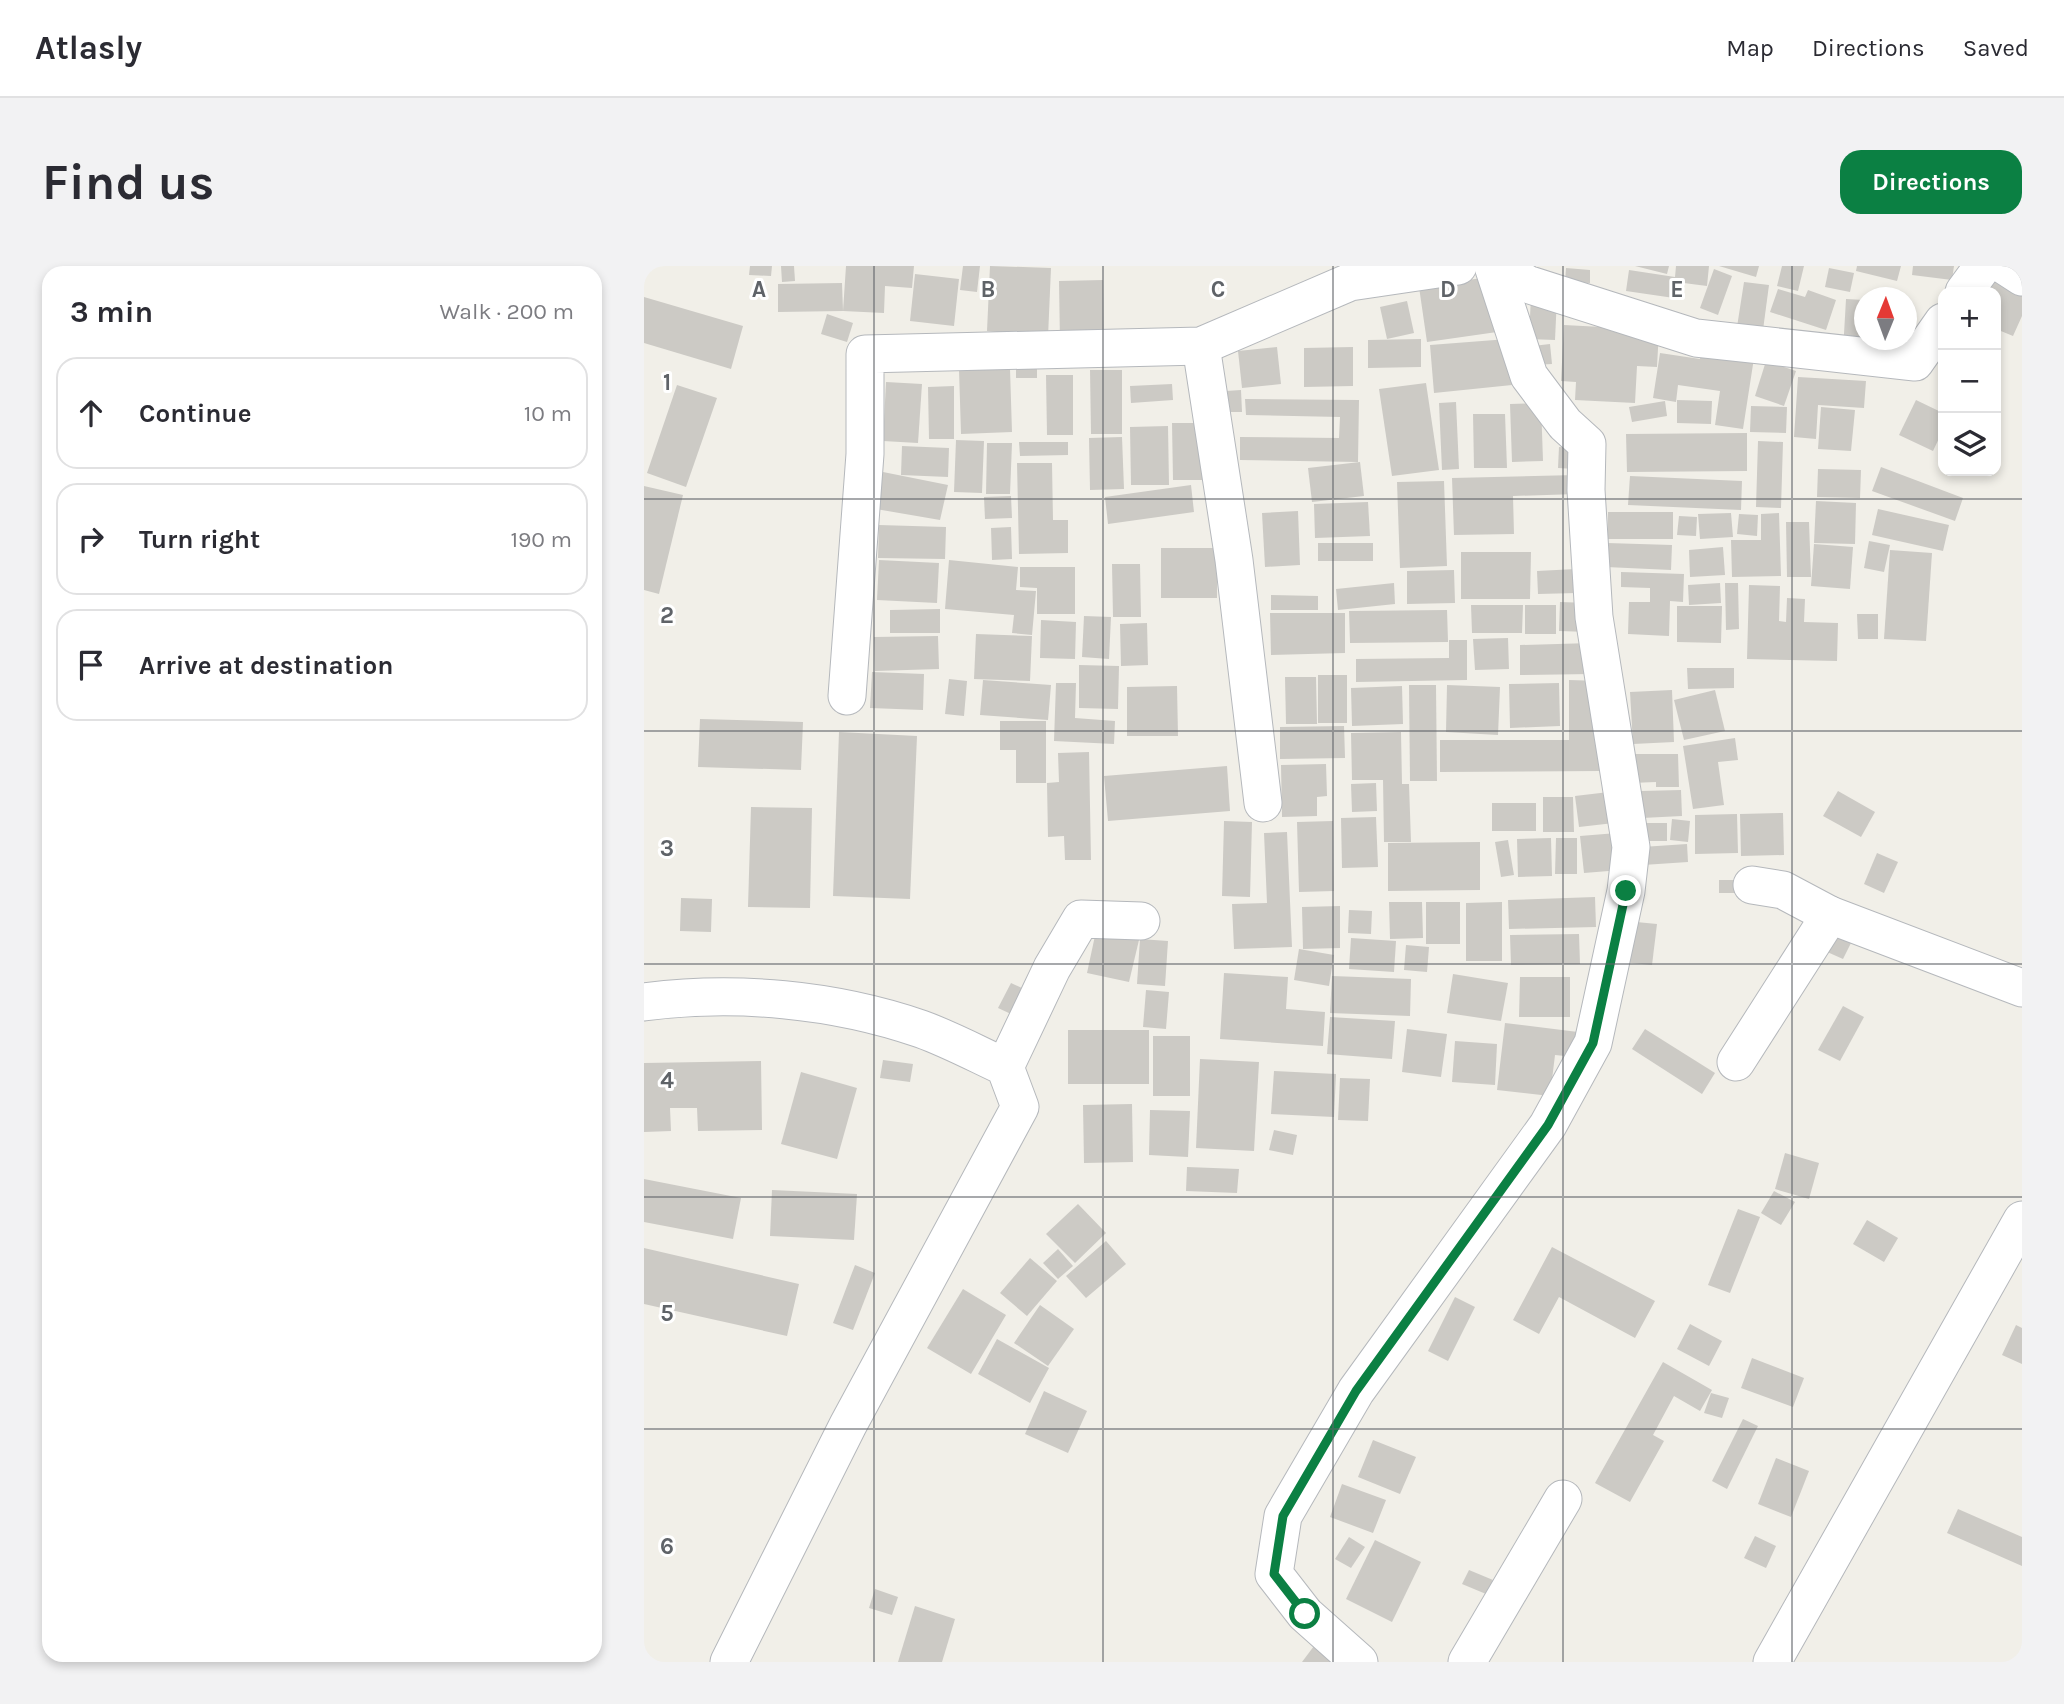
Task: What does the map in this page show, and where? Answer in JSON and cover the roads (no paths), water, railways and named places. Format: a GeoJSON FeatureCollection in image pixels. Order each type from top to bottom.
{"type":"FeatureCollection","features":[{"type":"Feature","properties":{"kind":"street"},"geometry":{"type":"LineString","coordinates":[[846,696],[865,454],[865,354],[1201,346],[1350,282],[1458,266]]}},
{"type":"Feature","properties":{"kind":"street"},"geometry":{"type":"LineString","coordinates":[[1359,1662],[1305,1614],[1274,1574],[1283,1516],[1356,1391],[1548,1125],[1593,1043],[1606,994],[1629,869],[1631,847],[1602,675],[1590,575],[1587,444],[1565,424],[1529,376],[1493,266]]}},
{"type":"Feature","properties":{"kind":"street"},"geometry":{"type":"LineString","coordinates":[[1499,266],[1527,284],[1696,338],[1915,362],[1938,329]]}},
{"type":"Feature","properties":{"kind":"street"},"geometry":{"type":"LineString","coordinates":[[1968,287],[1983,266]]}},
{"type":"Feature","properties":{"kind":"street"},"geometry":{"type":"LineString","coordinates":[[2006,266],[2022,277]]}},
{"type":"Feature","properties":{"kind":"street"},"geometry":{"type":"LineString","coordinates":[[1201,346],[1234,560],[1263,803]]}},
{"type":"Feature","properties":{"kind":"street"},"geometry":{"type":"LineString","coordinates":[[1752,885],[1783,890],[1829,915],[2022,988]]}},
{"type":"Feature","properties":{"kind":"street"},"geometry":{"type":"LineString","coordinates":[[1736,1062],[1829,915]]}},
{"type":"Feature","properties":{"kind":"street"},"geometry":{"type":"LineString","coordinates":[[1005,1067],[1052,968],[1081,919],[1141,921]]}},
{"type":"Feature","properties":{"kind":"street"},"geometry":{"type":"LineString","coordinates":[[644,1002],[742,996],[823,1005],[920,1029],[1005,1067],[1020,1107],[848,1425],[729,1662]]}},
{"type":"Feature","properties":{"kind":"street"},"geometry":{"type":"LineString","coordinates":[[1772,1662],[2022,1220]]}},
{"type":"Feature","properties":{"kind":"street"},"geometry":{"type":"LineString","coordinates":[[1468,1662],[1563,1499]]}}]}
